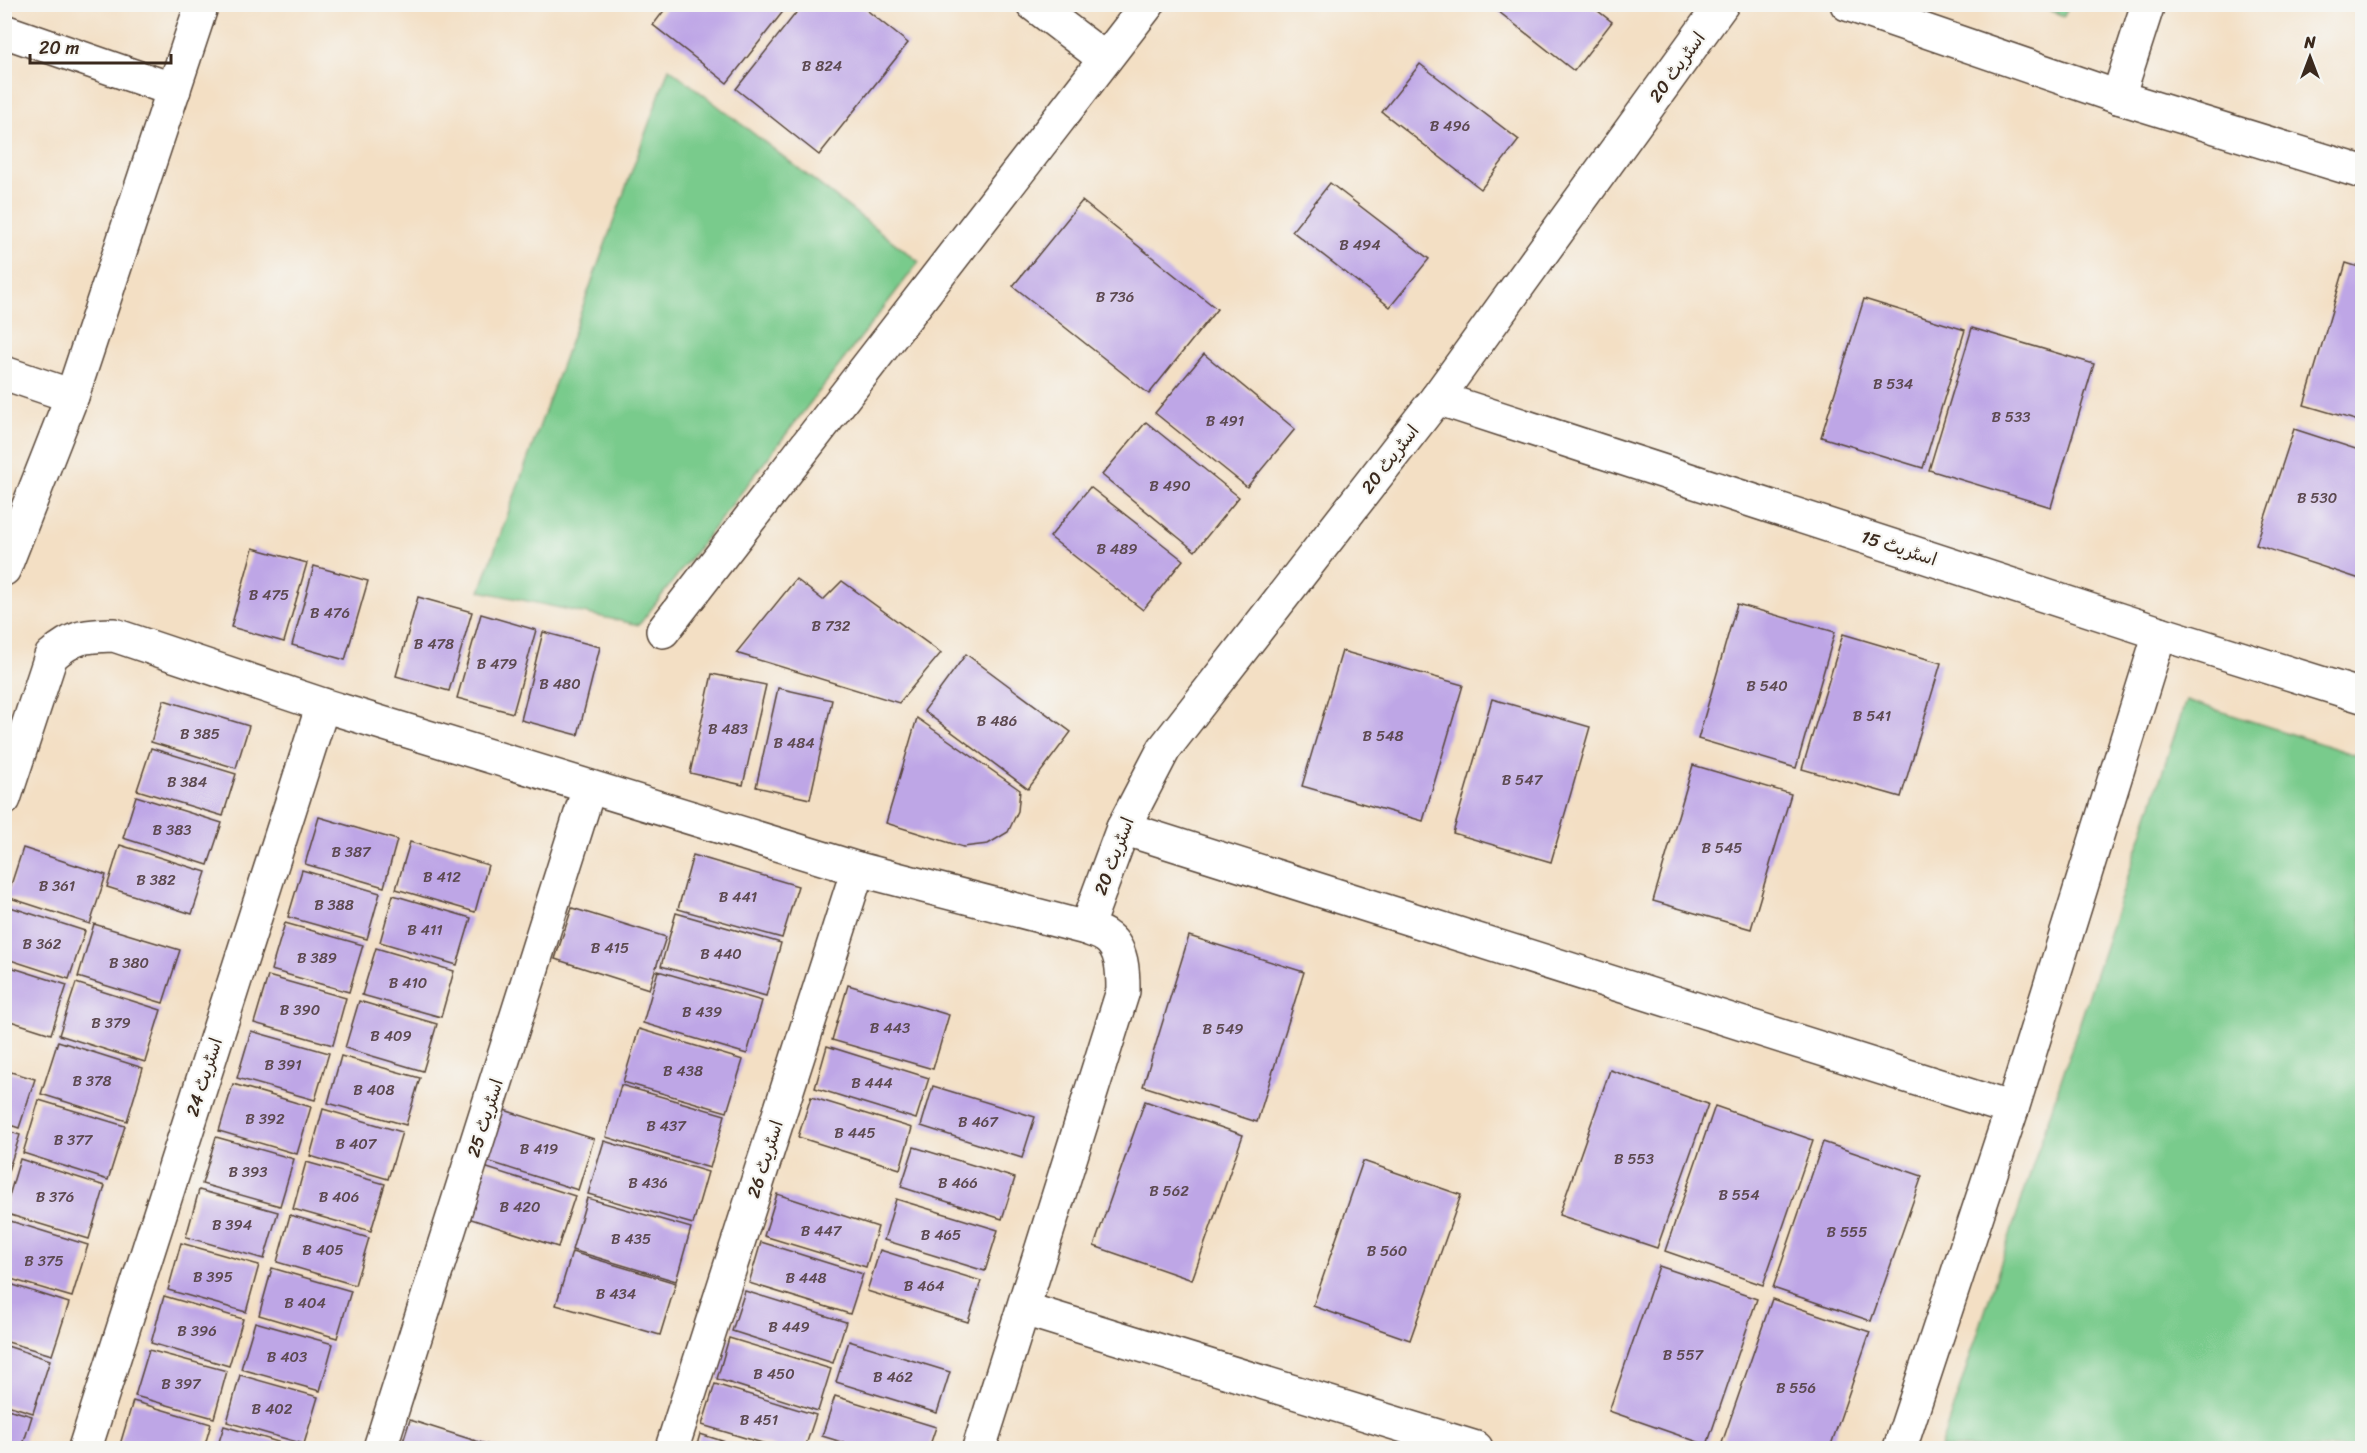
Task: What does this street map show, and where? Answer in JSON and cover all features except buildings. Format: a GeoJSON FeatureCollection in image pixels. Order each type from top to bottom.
{"type":"FeatureCollection","features":[{"type":"Feature","properties":{"kind":"street"},"geometry":{"type":"LineString","coordinates":[[4,569],[72,396],[202,4]]}},
{"type":"Feature","properties":{"kind":"street"},"geometry":{"type":"LineString","coordinates":[[1033,4],[1105,59]]}},
{"type":"Feature","properties":{"kind":"street"},"geometry":{"type":"LineString","coordinates":[[663,631],[1149,4]]}},
{"type":"Feature","properties":{"kind":"street","name":"اسٹریٹ 20"},"geometry":{"type":"LineString","coordinates":[[1086,928],[1123,828],[1164,749],[1437,398],[1722,4]]}},
{"type":"Feature","properties":{"kind":"street"},"geometry":{"type":"LineString","coordinates":[[1847,4],[2118,97],[2362,172]]}},
{"type":"Feature","properties":{"kind":"street"},"geometry":{"type":"LineString","coordinates":[[2118,97],[2148,4]]}},
{"type":"Feature","properties":{"kind":"street"},"geometry":{"type":"LineString","coordinates":[[4,31],[174,90]]}},
{"type":"Feature","properties":{"kind":"street"},"geometry":{"type":"LineString","coordinates":[[4,373],[72,396]]}},
{"type":"Feature","properties":{"kind":"street","name":"اسٹریٹ 15"},"geometry":{"type":"LineString","coordinates":[[1437,398],[2160,633],[2362,696]]}},
{"type":"Feature","properties":{"kind":"street"},"geometry":{"type":"LineString","coordinates":[[1900,1449],[2012,1109],[2160,633]]}},
{"type":"Feature","properties":{"kind":"street"},"geometry":{"type":"LineString","coordinates":[[4,800],[51,656],[67,642],[90,636],[114,635],[323,705],[858,870],[1086,928],[1106,936],[1116,949],[1123,967],[1123,991],[979,1449]]}},
{"type":"Feature","properties":{"kind":"street","name":"اسٹریٹ 24"},"geometry":{"type":"LineString","coordinates":[[85,1449],[323,705]]}},
{"type":"Feature","properties":{"kind":"street","name":"اسٹریٹ 25"},"geometry":{"type":"LineString","coordinates":[[381,1449],[589,788]]}},
{"type":"Feature","properties":{"kind":"street"},"geometry":{"type":"LineString","coordinates":[[1123,828],[2012,1109]]}},
{"type":"Feature","properties":{"kind":"street","name":"اسٹریٹ 26"},"geometry":{"type":"LineString","coordinates":[[672,1449],[858,870]]}},
{"type":"Feature","properties":{"kind":"street"},"geometry":{"type":"LineString","coordinates":[[1024,1309],[1476,1449]]}},
{"type":"Feature","properties":{"kind":"green space"},"geometry":{"type":"Polygon","coordinates":[[[2036,5],[2069,5],[2064,16],[2036,5]]]}},
{"type":"Feature","properties":{"kind":"green space"},"geometry":{"type":"Polygon","coordinates":[[[669,68],[919,262],[639,625],[480,591],[669,68]]]}},
{"type":"Feature","properties":{"kind":"green space"},"geometry":{"type":"Polygon","coordinates":[[[2186,700],[2362,757],[2362,1448],[1940,1448],[2186,700]]]}}]}
